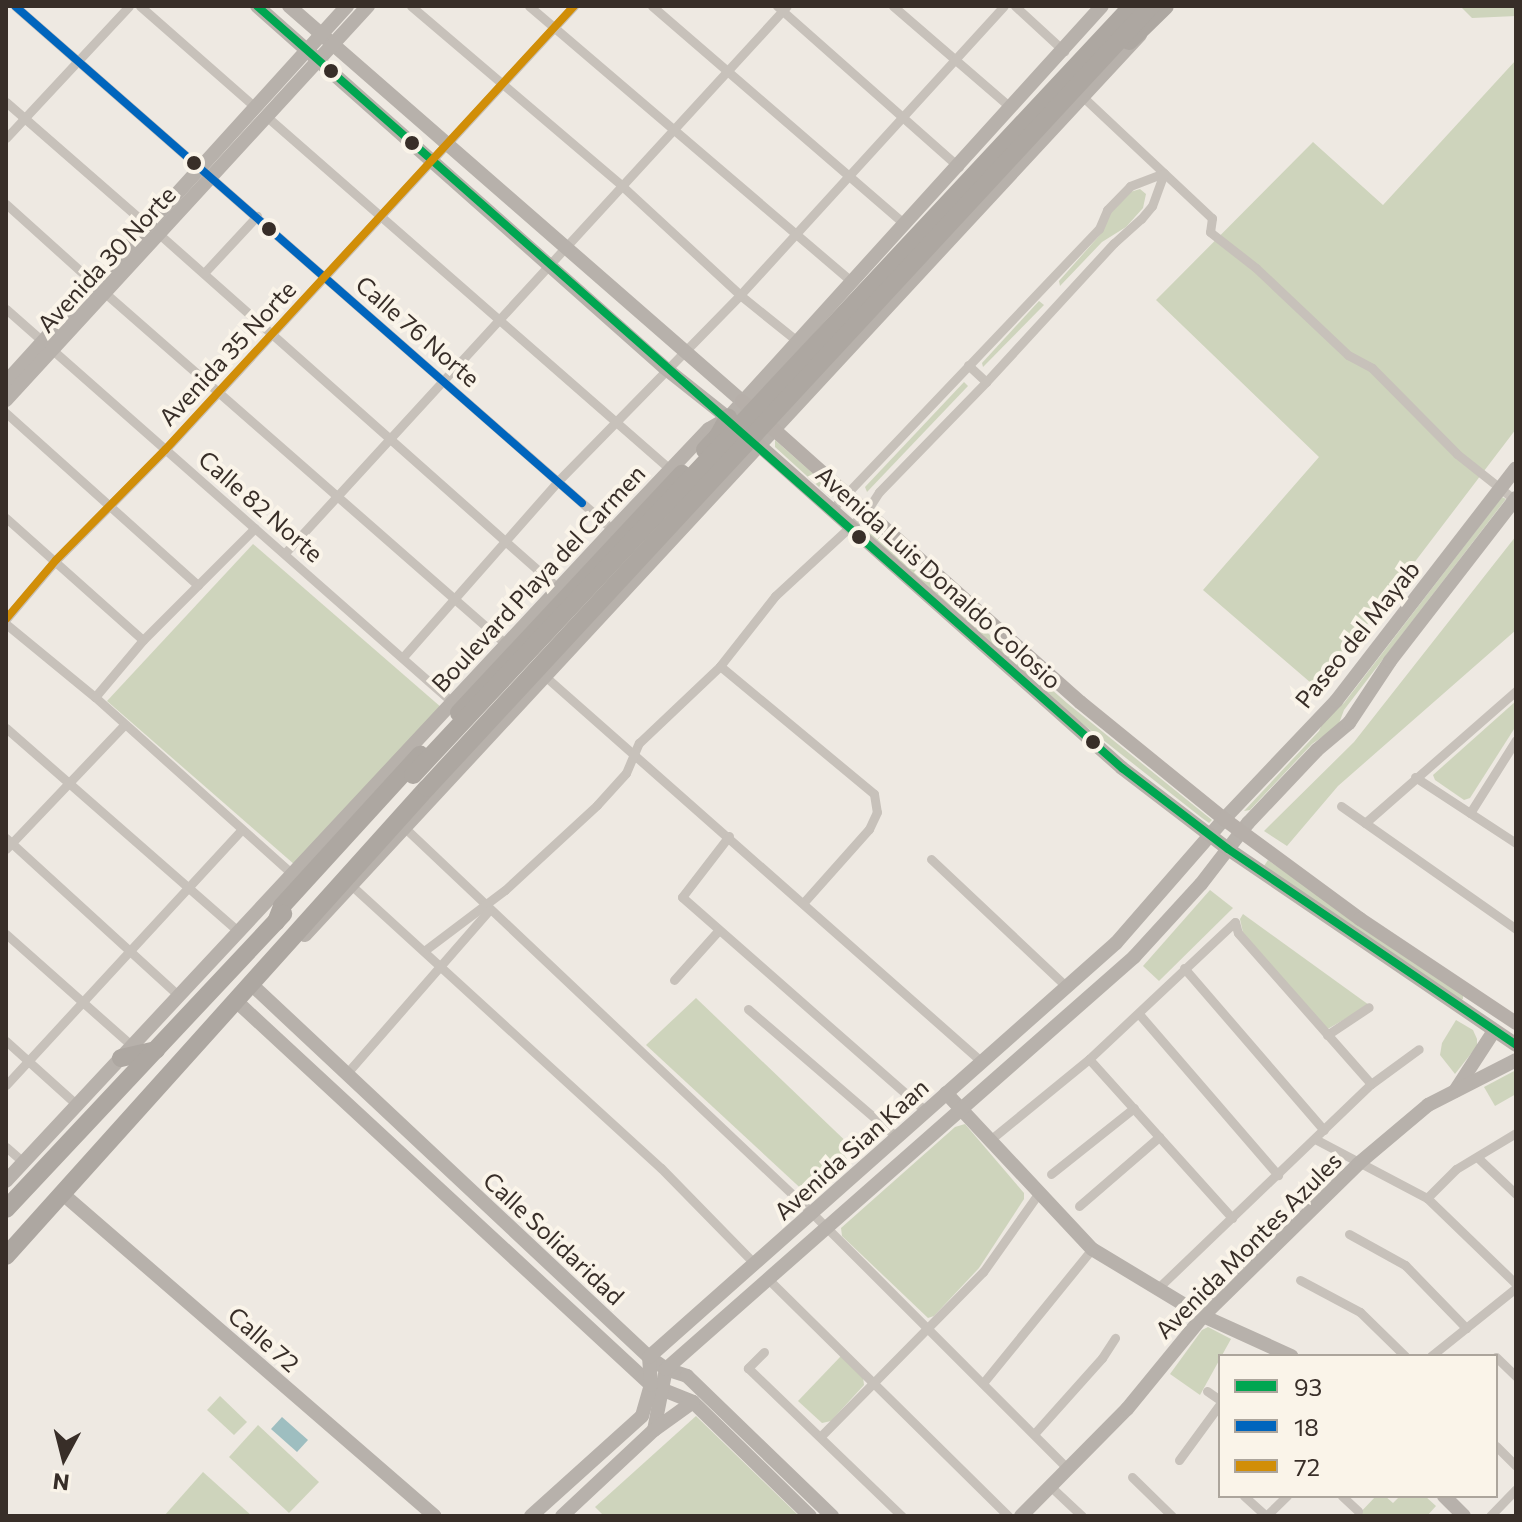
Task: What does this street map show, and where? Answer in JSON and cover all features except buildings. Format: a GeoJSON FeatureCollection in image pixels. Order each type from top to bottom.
{"type":"FeatureCollection","features":[{"type":"Feature","properties":{"kind":"highway"},"geometry":{"type":"LineString","coordinates":[[1006,140],[1036,100],[1120,6]]}},
{"type":"Feature","properties":{"kind":"highway"},"geometry":{"type":"LineString","coordinates":[[6,1256],[290,940],[420,782],[1132,6]]}},
{"type":"Feature","properties":{"kind":"highway"},"geometry":{"type":"LineString","coordinates":[[6,1209],[276,922],[420,782],[1151,6]]}},
{"type":"Feature","properties":{"kind":"highway"},"geometry":{"type":"LineString","coordinates":[[1026,140],[1054,118],[1166,6]]}},
{"type":"Feature","properties":{"kind":"highway"},"geometry":{"type":"LineString","coordinates":[[276,922],[282,906],[674,475],[718,436],[728,418]]}},
{"type":"Feature","properties":{"kind":"highway"},"geometry":{"type":"LineString","coordinates":[[126,1052],[156,1050]]}},
{"type":"Feature","properties":{"kind":"highway"},"geometry":{"type":"LineString","coordinates":[[6,1188],[32,1181]]}},
{"type":"Feature","properties":{"kind":"main road","name":"Avenida Luis Donaldo Colosio"},"geometry":{"type":"LineString","coordinates":[[257,6],[665,368],[728,418],[832,509],[1064,719],[1228,849],[1516,1045]]}},
{"type":"Feature","properties":{"kind":"main road","name":"Avenida Luis Donaldo Colosio"},"geometry":{"type":"LineString","coordinates":[[289,6],[774,429],[1080,702],[1224,819],[1360,919],[1516,1025]]}},
{"type":"Feature","properties":{"kind":"main road","name":"Avenida 30 Norte"},"geometry":{"type":"LineString","coordinates":[[6,400],[48,345],[326,39],[347,6]]}},
{"type":"Feature","properties":{"kind":"main road","name":"Avenida 30 Norte"},"geometry":{"type":"LineString","coordinates":[[326,39],[368,6]]}},
{"type":"Feature","properties":{"kind":"main road"},"geometry":{"type":"LineString","coordinates":[[728,418],[1102,6]]}},
{"type":"Feature","properties":{"kind":"main road"},"geometry":{"type":"LineString","coordinates":[[290,940],[307,934],[406,829],[1166,6]]}},
{"type":"Feature","properties":{"kind":"main road"},"geometry":{"type":"LineString","coordinates":[[797,341],[804,359],[823,368],[832,368]]}},
{"type":"Feature","properties":{"kind":"main road","name":"Avenida 30 Norte"},"geometry":{"type":"LineString","coordinates":[[6,382],[48,345]]}},
{"type":"Feature","properties":{"kind":"main road","name":"Paseo del Mayab"},"geometry":{"type":"LineString","coordinates":[[1224,819],[1336,701],[1516,468]]}},
{"type":"Feature","properties":{"kind":"main road"},"geometry":{"type":"LineString","coordinates":[[674,475],[703,480],[710,500]]}},
{"type":"Feature","properties":{"kind":"main road","name":"Boulevard Playa del Carmen"},"geometry":{"type":"LineString","coordinates":[[6,1181],[558,588],[613,530],[674,475]]}},
{"type":"Feature","properties":{"kind":"main road","name":"Paseo del Mayab"},"geometry":{"type":"LineString","coordinates":[[1241,831],[1317,750],[1349,723],[1390,661],[1515,499]]}},
{"type":"Feature","properties":{"kind":"main road","name":"Avenida Sian Kaan"},"geometry":{"type":"LineString","coordinates":[[649,1357],[1116,943],[1224,819]]}},
{"type":"Feature","properties":{"kind":"main road","name":"Avenida Sian Kaan"},"geometry":{"type":"LineString","coordinates":[[666,1369],[829,1229],[1134,957],[1184,902],[1241,831]]}},
{"type":"Feature","properties":{"kind":"main road"},"geometry":{"type":"LineString","coordinates":[[1166,886],[1184,902]]}},
{"type":"Feature","properties":{"kind":"main road","name":"Calle Solidaridad"},"geometry":{"type":"LineString","coordinates":[[250,983],[649,1357],[666,1369],[687,1376],[832,1516]]}},
{"type":"Feature","properties":{"kind":"main road"},"geometry":{"type":"LineString","coordinates":[[1466,1013],[1475,997]]}},
{"type":"Feature","properties":{"kind":"main road","name":"Calle Solidaridad"},"geometry":{"type":"LineString","coordinates":[[235,1000],[657,1388],[693,1402],[810,1516]]}},
{"type":"Feature","properties":{"kind":"main road"},"geometry":{"type":"LineString","coordinates":[[1494,1031],[1516,1025]]}},
{"type":"Feature","properties":{"kind":"main road","name":"Avenida Montes Azules"},"geometry":{"type":"LineString","coordinates":[[1455,1092],[1494,1031]]}},
{"type":"Feature","properties":{"kind":"main road"},"geometry":{"type":"LineString","coordinates":[[310,1070],[326,1054]]}},
{"type":"Feature","properties":{"kind":"main road","name":"Avenida Montes Azules"},"geometry":{"type":"LineString","coordinates":[[1021,1516],[1127,1409],[1203,1316],[1358,1164],[1428,1105],[1516,1060]]}},
{"type":"Feature","properties":{"kind":"main road"},"geometry":{"type":"LineString","coordinates":[[330,1089],[347,1073]]}},
{"type":"Feature","properties":{"kind":"main road"},"geometry":{"type":"LineString","coordinates":[[946,1093],[1092,1249],[1203,1316],[1287,1354]]}},
{"type":"Feature","properties":{"kind":"main road","name":"Calle 72"},"geometry":{"type":"LineString","coordinates":[[64,1195],[434,1516]]}},
{"type":"Feature","properties":{"kind":"main road"},"geometry":{"type":"LineString","coordinates":[[649,1357],[657,1388],[654,1430]]}},
{"type":"Feature","properties":{"kind":"main road"},"geometry":{"type":"LineString","coordinates":[[531,1516],[642,1416],[666,1369]]}},
{"type":"Feature","properties":{"kind":"main road"},"geometry":{"type":"LineString","coordinates":[[562,1516],[654,1430],[693,1402]]}},
{"type":"Feature","properties":{"kind":"main road"},"geometry":{"type":"LineString","coordinates":[[1446,1498],[1464,1516]]}},
{"type":"Feature","properties":{"kind":"street","name":"Calle 76 Norte"},"geometry":{"type":"LineString","coordinates":[[15,6],[613,530]]}},
{"type":"Feature","properties":{"kind":"street"},"geometry":{"type":"LineString","coordinates":[[6,138],[129,6]]}},
{"type":"Feature","properties":{"kind":"street"},"geometry":{"type":"LineString","coordinates":[[140,6],[674,475]]}},
{"type":"Feature","properties":{"kind":"street"},"geometry":{"type":"LineString","coordinates":[[411,6],[621,185],[740,295],[797,341]]}},
{"type":"Feature","properties":{"kind":"street"},"geometry":{"type":"LineString","coordinates":[[529,6],[852,282]]}},
{"type":"Feature","properties":{"kind":"street","name":"Avenida 35 Norte"},"geometry":{"type":"LineString","coordinates":[[6,622],[56,560],[109,503],[165,450],[574,6]]}},
{"type":"Feature","properties":{"kind":"street"},"geometry":{"type":"LineString","coordinates":[[652,6],[845,176],[905,224]]}},
{"type":"Feature","properties":{"kind":"street"},"geometry":{"type":"LineString","coordinates":[[893,6],[1011,108]]}},
{"type":"Feature","properties":{"kind":"street"},"geometry":{"type":"LineString","coordinates":[[403,657],[558,481],[665,368],[740,295],[845,176],[1004,6]]}},
{"type":"Feature","properties":{"kind":"street"},"geometry":{"type":"LineString","coordinates":[[1015,6],[1064,51]]}},
{"type":"Feature","properties":{"kind":"street"},"geometry":{"type":"LineString","coordinates":[[285,553],[783,8],[900,118],[959,167]]}},
{"type":"Feature","properties":{"kind":"street"},"geometry":{"type":"LineString","coordinates":[[1083,97],[1212,218],[1210,232],[1256,268],[1348,355],[1372,368],[1457,454],[1515,499]]}},
{"type":"Feature","properties":{"kind":"street"},"geometry":{"type":"LineString","coordinates":[[6,102],[204,273],[558,588]]}},
{"type":"Feature","properties":{"kind":"street"},"geometry":{"type":"LineString","coordinates":[[832,509],[1099,229],[1107,210],[1130,186],[1164,173]]}},
{"type":"Feature","properties":{"kind":"street"},"geometry":{"type":"LineString","coordinates":[[424,951],[487,907],[597,805],[626,773],[639,743],[720,666],[775,596],[866,512],[879,492],[1114,243],[1147,213],[1164,173]]}},
{"type":"Feature","properties":{"kind":"street"},"geometry":{"type":"LineString","coordinates":[[6,204],[506,644]]}},
{"type":"Feature","properties":{"kind":"street"},"geometry":{"type":"LineString","coordinates":[[204,273],[257,216]]}},
{"type":"Feature","properties":{"kind":"street","name":"Calle 82 Norte"},"geometry":{"type":"LineString","coordinates":[[6,309],[452,702]]}},
{"type":"Feature","properties":{"kind":"street"},"geometry":{"type":"LineString","coordinates":[[968,365],[986,382]]}},
{"type":"Feature","properties":{"kind":"street"},"geometry":{"type":"LineString","coordinates":[[6,413],[198,585]]}},
{"type":"Feature","properties":{"kind":"street"},"geometry":{"type":"LineString","coordinates":[[6,518],[143,640]]}},
{"type":"Feature","properties":{"kind":"street"},"geometry":{"type":"LineString","coordinates":[[95,697],[143,640],[255,528]]}},
{"type":"Feature","properties":{"kind":"street"},"geometry":{"type":"LineString","coordinates":[[6,622],[95,697],[123,726],[291,873]]}},
{"type":"Feature","properties":{"kind":"street"},"geometry":{"type":"LineString","coordinates":[[720,666],[874,794],[877,812],[869,829],[804,902]]}},
{"type":"Feature","properties":{"kind":"street"},"geometry":{"type":"LineString","coordinates":[[547,678],[982,1062]]}},
{"type":"Feature","properties":{"kind":"street"},"geometry":{"type":"LineString","coordinates":[[1365,823],[1516,691]]}},
{"type":"Feature","properties":{"kind":"street"},"geometry":{"type":"LineString","coordinates":[[123,726],[8,843],[177,994]]}},
{"type":"Feature","properties":{"kind":"street"},"geometry":{"type":"LineString","coordinates":[[6,728],[238,931]]}},
{"type":"Feature","properties":{"kind":"street"},"geometry":{"type":"LineString","coordinates":[[1470,813],[1516,740]]}},
{"type":"Feature","properties":{"kind":"street"},"geometry":{"type":"LineString","coordinates":[[1415,777],[1516,843]]}},
{"type":"Feature","properties":{"kind":"street"},"geometry":{"type":"LineString","coordinates":[[1341,806],[1516,929]]}},
{"type":"Feature","properties":{"kind":"street"},"geometry":{"type":"LineString","coordinates":[[406,829],[829,1229],[1067,1468]]}},
{"type":"Feature","properties":{"kind":"street"},"geometry":{"type":"LineString","coordinates":[[6,1085],[241,830]]}},
{"type":"Feature","properties":{"kind":"street"},"geometry":{"type":"LineString","coordinates":[[729,836],[682,893],[718,931],[926,1111]]}},
{"type":"Feature","properties":{"kind":"street"},"geometry":{"type":"LineString","coordinates":[[931,859],[1067,987]]}},
{"type":"Feature","properties":{"kind":"street"},"geometry":{"type":"LineString","coordinates":[[352,886],[661,1168],[754,1263]]}},
{"type":"Feature","properties":{"kind":"street"},"geometry":{"type":"LineString","coordinates":[[347,1073],[442,967],[487,907]]}},
{"type":"Feature","properties":{"kind":"street"},"geometry":{"type":"LineString","coordinates":[[990,1140],[1089,1059],[1235,922],[1238,933],[1371,1084]]}},
{"type":"Feature","properties":{"kind":"street"},"geometry":{"type":"LineString","coordinates":[[674,980],[718,931]]}},
{"type":"Feature","properties":{"kind":"street"},"geometry":{"type":"LineString","coordinates":[[6,934],[81,1001],[126,1052]]}},
{"type":"Feature","properties":{"kind":"street"},"geometry":{"type":"LineString","coordinates":[[1184,968],[1324,1130]]}},
{"type":"Feature","properties":{"kind":"street"},"geometry":{"type":"LineString","coordinates":[[1327,1035],[1369,1007]]}},
{"type":"Feature","properties":{"kind":"street"},"geometry":{"type":"LineString","coordinates":[[748,1009],[897,1137]]}},
{"type":"Feature","properties":{"kind":"street"},"geometry":{"type":"LineString","coordinates":[[1139,1014],[1278,1175]]}},
{"type":"Feature","properties":{"kind":"street"},"geometry":{"type":"LineString","coordinates":[[6,1041],[76,1104]]}},
{"type":"Feature","properties":{"kind":"street"},"geometry":{"type":"LineString","coordinates":[[1156,1290],[1371,1084],[1419,1049]]}},
{"type":"Feature","properties":{"kind":"street"},"geometry":{"type":"LineString","coordinates":[[1089,1059],[1232,1218]]}},
{"type":"Feature","properties":{"kind":"street"},"geometry":{"type":"LineString","coordinates":[[1051,1174],[1134,1108]]}},
{"type":"Feature","properties":{"kind":"street"},"geometry":{"type":"LineString","coordinates":[[1427,1198],[1456,1169],[1516,1133]]}},
{"type":"Feature","properties":{"kind":"street"},"geometry":{"type":"LineString","coordinates":[[1079,1206],[1159,1137]]}},
{"type":"Feature","properties":{"kind":"street"},"geometry":{"type":"LineString","coordinates":[[1315,1139],[1427,1198],[1516,1286],[1434,1354]]}},
{"type":"Feature","properties":{"kind":"street"},"geometry":{"type":"LineString","coordinates":[[6,1147],[23,1162]]}},
{"type":"Feature","properties":{"kind":"street"},"geometry":{"type":"LineString","coordinates":[[1477,1157],[1516,1194]]}},
{"type":"Feature","properties":{"kind":"street"},"geometry":{"type":"LineString","coordinates":[[821,1436],[983,1272],[1038,1194]]}},
{"type":"Feature","properties":{"kind":"street"},"geometry":{"type":"LineString","coordinates":[[1349,1234],[1405,1265],[1466,1328]]}},
{"type":"Feature","properties":{"kind":"street"},"geometry":{"type":"LineString","coordinates":[[983,1383],[1092,1249]]}},
{"type":"Feature","properties":{"kind":"street"},"geometry":{"type":"LineString","coordinates":[[769,1280],[1008,1516]]}},
{"type":"Feature","properties":{"kind":"street"},"geometry":{"type":"LineString","coordinates":[[1300,1280],[1360,1312],[1403,1354]]}},
{"type":"Feature","properties":{"kind":"street"},"geometry":{"type":"LineString","coordinates":[[1034,1434],[1102,1358],[1115,1338]]}},
{"type":"Feature","properties":{"kind":"street"},"geometry":{"type":"LineString","coordinates":[[764,1352],[748,1368],[902,1516]]}},
{"type":"Feature","properties":{"kind":"street"},"geometry":{"type":"LineString","coordinates":[[1498,1359],[1516,1376]]}},
{"type":"Feature","properties":{"kind":"street"},"geometry":{"type":"LineString","coordinates":[[1207,1391],[1218,1400]]}},
{"type":"Feature","properties":{"kind":"street"},"geometry":{"type":"LineString","coordinates":[[1179,1460],[1218,1405]]}},
{"type":"Feature","properties":{"kind":"street"},"geometry":{"type":"LineString","coordinates":[[1498,1448],[1516,1466]]}},
{"type":"Feature","properties":{"kind":"street"},"geometry":{"type":"LineString","coordinates":[[1132,1477],[1172,1516]]}},
{"type":"Feature","properties":{"kind":"street"},"geometry":{"type":"LineString","coordinates":[[1050,1486],[1082,1516]]}},
{"type":"Feature","properties":{"kind":"street"},"geometry":{"type":"LineString","coordinates":[[1490,1516],[1516,1489]]}},
{"type":"Feature","properties":{"kind":"street"},"geometry":{"type":"LineString","coordinates":[[1246,1498],[1266,1516],[1285,1498]]}},
{"type":"Feature","properties":{"kind":"street"},"geometry":{"type":"LineString","coordinates":[[1344,1498],[1358,1511]]}},
{"type":"Feature","properties":{"kind":"green space"},"geometry":{"type":"Polygon","coordinates":[[[1460,6],[1516,6],[1516,16],[1472,18],[1460,6]]]}},
{"type":"Feature","properties":{"kind":"green space"},"geometry":{"type":"Polygon","coordinates":[[[1516,60],[1516,429],[1318,689],[1203,590],[1319,457],[1156,300],[1313,142],[1383,205],[1516,60]]]}},
{"type":"Feature","properties":{"kind":"green space"},"geometry":{"type":"Polygon","coordinates":[[[1140,189],[1146,194],[1143,208],[1126,227],[1102,242],[1060,286],[1059,281],[1099,236],[1110,212],[1127,193],[1140,189]]]}},
{"type":"Feature","properties":{"kind":"green space"},"geometry":{"type":"Polygon","coordinates":[[[1039,301],[1044,305],[983,367],[982,363],[1039,301]]]}},
{"type":"Feature","properties":{"kind":"green space"},"geometry":{"type":"Polygon","coordinates":[[[964,382],[968,386],[867,492],[865,487],[964,382]]]}},
{"type":"Feature","properties":{"kind":"green space"},"geometry":{"type":"Polygon","coordinates":[[[775,440],[835,496],[830,497],[775,447],[775,440]]]}},
{"type":"Feature","properties":{"kind":"green space"},"geometry":{"type":"Polygon","coordinates":[[[1502,497],[1506,499],[1344,710],[1338,726],[1312,744],[1250,810],[1244,811],[1319,731],[1325,717],[1344,703],[1502,497]]]}},
{"type":"Feature","properties":{"kind":"green space"},"geometry":{"type":"Polygon","coordinates":[[[868,527],[1067,703],[1212,820],[1209,823],[1202,818],[1074,717],[867,533],[868,527]]]}},
{"type":"Feature","properties":{"kind":"green space"},"geometry":{"type":"Polygon","coordinates":[[[1516,536],[1516,630],[1338,786],[1287,846],[1264,831],[1354,742],[1516,536]]]}},
{"type":"Feature","properties":{"kind":"green space"},"geometry":{"type":"Polygon","coordinates":[[[253,544],[442,708],[295,865],[107,701],[253,544]]]}},
{"type":"Feature","properties":{"kind":"green space"},"geometry":{"type":"Polygon","coordinates":[[[1516,701],[1516,726],[1470,798],[1464,800],[1435,780],[1433,775],[1516,701]]]}},
{"type":"Feature","properties":{"kind":"green space"},"geometry":{"type":"Polygon","coordinates":[[[1268,860],[1463,995],[1463,999],[1459,1001],[1264,866],[1268,860]]]}},
{"type":"Feature","properties":{"kind":"green space"},"geometry":{"type":"Polygon","coordinates":[[[1210,890],[1233,908],[1159,981],[1143,966],[1210,890]]]}},
{"type":"Feature","properties":{"kind":"green space"},"geometry":{"type":"Polygon","coordinates":[[[1243,914],[1369,1005],[1326,1030],[1244,937],[1240,919],[1243,914]]]}},
{"type":"Feature","properties":{"kind":"green space"},"geometry":{"type":"Polygon","coordinates":[[[696,998],[856,1151],[809,1196],[646,1045],[696,998]]]}},
{"type":"Feature","properties":{"kind":"green space"},"geometry":{"type":"Polygon","coordinates":[[[1456,1020],[1473,1030],[1477,1046],[1455,1074],[1440,1055],[1442,1043],[1456,1020]]]}},
{"type":"Feature","properties":{"kind":"green space"},"geometry":{"type":"Polygon","coordinates":[[[1516,1070],[1516,1094],[1495,1106],[1484,1087],[1516,1070]]]}},
{"type":"Feature","properties":{"kind":"green space"},"geometry":{"type":"Polygon","coordinates":[[[965,1124],[1024,1193],[1024,1199],[979,1268],[934,1316],[928,1318],[842,1236],[841,1228],[955,1127],[965,1124]]]}},
{"type":"Feature","properties":{"kind":"green space"},"geometry":{"type":"Polygon","coordinates":[[[1208,1327],[1231,1339],[1223,1354],[1218,1354],[1218,1362],[1200,1395],[1170,1374],[1202,1330],[1208,1327]]]}},
{"type":"Feature","properties":{"kind":"green space"},"geometry":{"type":"Polygon","coordinates":[[[841,1356],[863,1377],[864,1385],[831,1421],[822,1423],[798,1401],[841,1356]]]}},
{"type":"Feature","properties":{"kind":"green space"},"geometry":{"type":"Polygon","coordinates":[[[220,1396],[247,1422],[234,1435],[207,1410],[220,1396]]]}},
{"type":"Feature","properties":{"kind":"green space"},"geometry":{"type":"Polygon","coordinates":[[[696,1416],[799,1516],[604,1516],[595,1507],[696,1416]]]}},
{"type":"Feature","properties":{"kind":"green space"},"geometry":{"type":"Polygon","coordinates":[[[258,1425],[319,1482],[289,1513],[229,1457],[258,1425]]]}},
{"type":"Feature","properties":{"kind":"green space"},"geometry":{"type":"Polygon","coordinates":[[[203,1472],[252,1516],[164,1516],[203,1472]]]}},
{"type":"Feature","properties":{"kind":"green space"},"geometry":{"type":"Polygon","coordinates":[[[1374,1498],[1387,1498],[1393,1503],[1398,1498],[1427,1498],[1436,1506],[1427,1516],[1357,1516],[1374,1498]]]}},
{"type":"Feature","properties":{"kind":"water"},"geometry":{"type":"Polygon","coordinates":[[[282,1417],[308,1440],[297,1452],[271,1429],[282,1417]]]}},
{"type":"Feature","properties":{"kind":"transit line","name":"18"},"geometry":{"type":"LineString","coordinates":[[15,6],[582,503]]}},
{"type":"Feature","properties":{"kind":"transit line","name":"93"},"geometry":{"type":"LineString","coordinates":[[257,6],[1122,768],[1228,849],[1516,1045]]}},
{"type":"Feature","properties":{"kind":"transit line","name":"72"},"geometry":{"type":"LineString","coordinates":[[6,619],[56,560],[165,450],[574,6]]}}]}
